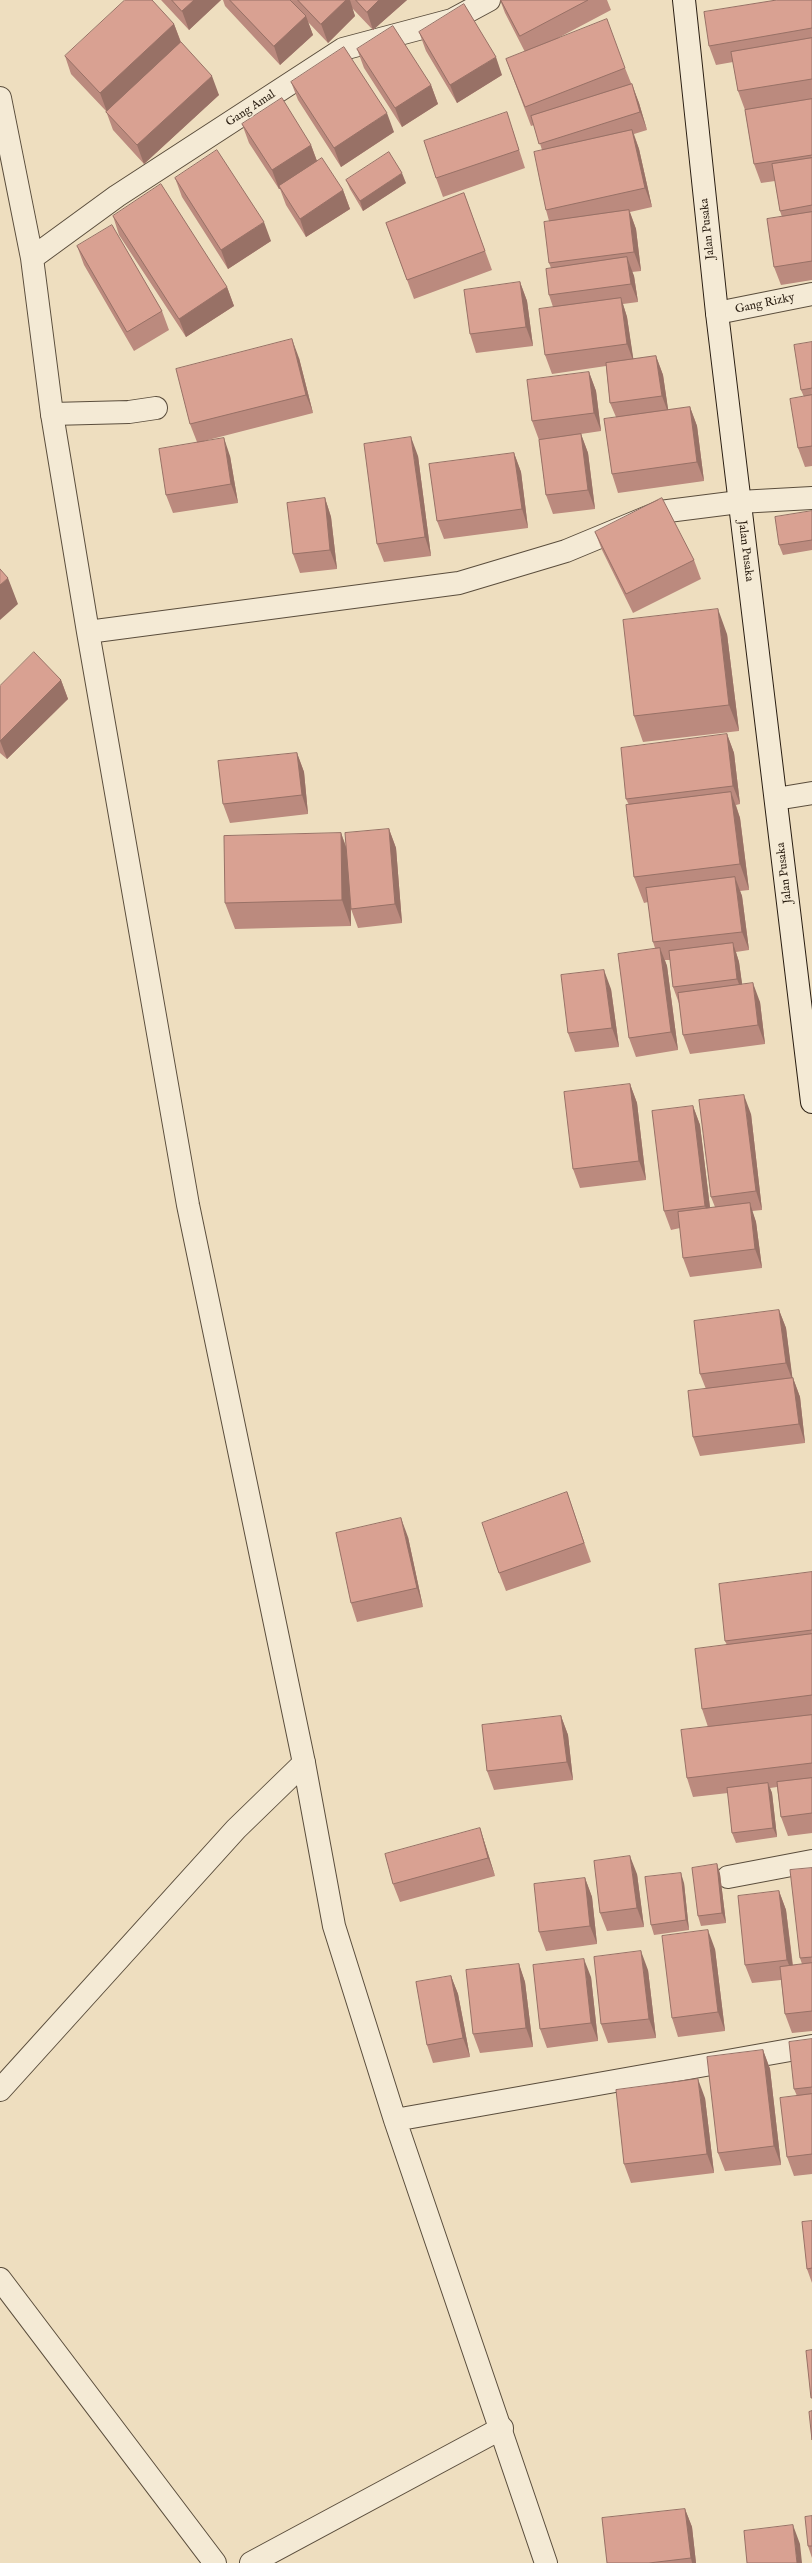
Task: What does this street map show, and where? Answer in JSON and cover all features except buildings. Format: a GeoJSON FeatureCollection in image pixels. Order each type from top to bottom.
{"type":"FeatureCollection","features":[{"type":"Feature","properties":{"kind":"street","name":"Gang Amal"},"geometry":{"type":"LineString","coordinates":[[32,258],[117,196],[343,49],[452,20],[489,0]]}},
{"type":"Feature","properties":{"kind":"street","name":"Jalan Pusaka"},"geometry":{"type":"LineString","coordinates":[[684,0],[717,314],[739,502],[809,1052],[812,1102]]}},
{"type":"Feature","properties":{"kind":"street"},"geometry":{"type":"LineString","coordinates":[[0,98],[2,126],[32,258],[52,414],[88,632],[188,1205],[304,1763],[334,1926],[395,2120],[502,2428],[546,2563]]}},
{"type":"Feature","properties":{"kind":"street","name":"Gang Rizky"},"geometry":{"type":"LineString","coordinates":[[717,314],[812,294]]}},
{"type":"Feature","properties":{"kind":"street"},"geometry":{"type":"LineString","coordinates":[[52,414],[129,412],[156,408]]}},
{"type":"Feature","properties":{"kind":"street"},"geometry":{"type":"LineString","coordinates":[[88,632],[459,583],[566,551],[660,512],[739,502],[812,498]]}},
{"type":"Feature","properties":{"kind":"street"},"geometry":{"type":"LineString","coordinates":[[776,798],[812,793]]}},
{"type":"Feature","properties":{"kind":"street"},"geometry":{"type":"LineString","coordinates":[[0,2090],[236,1829],[304,1763]]}},
{"type":"Feature","properties":{"kind":"street"},"geometry":{"type":"LineString","coordinates":[[728,1877],[812,1861]]}},
{"type":"Feature","properties":{"kind":"street"},"geometry":{"type":"LineString","coordinates":[[395,2120],[812,2046]]}},
{"type":"Feature","properties":{"kind":"street"},"geometry":{"type":"LineString","coordinates":[[0,2279],[215,2563]]}},
{"type":"Feature","properties":{"kind":"street"},"geometry":{"type":"LineString","coordinates":[[251,2563],[502,2428]]}}]}
